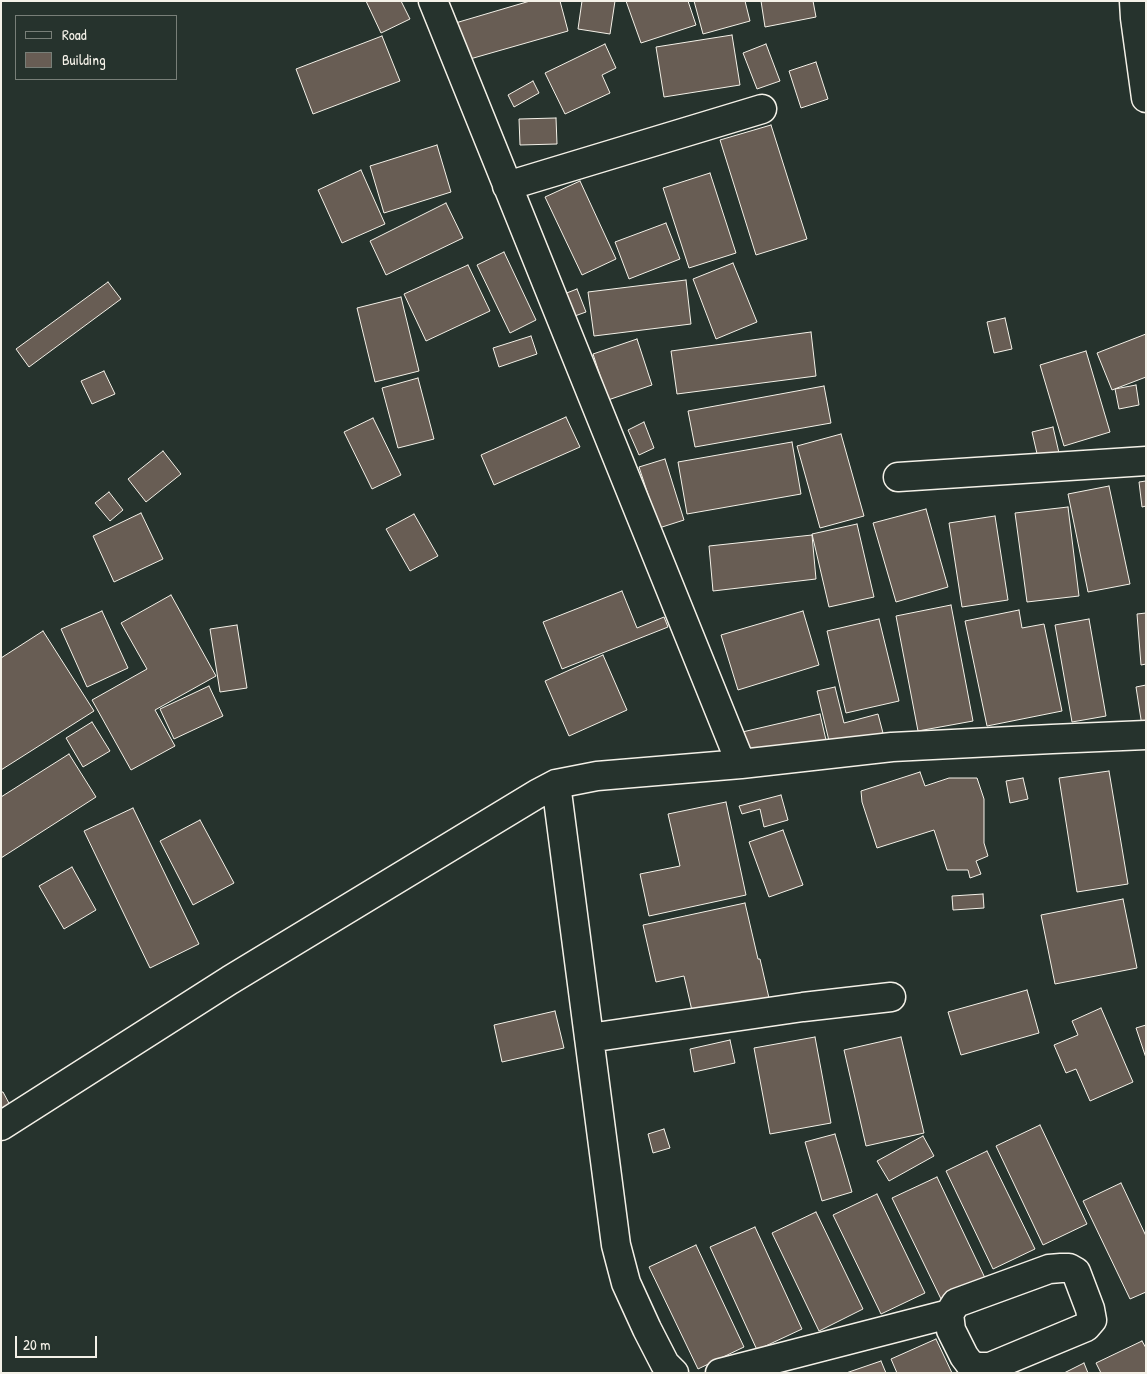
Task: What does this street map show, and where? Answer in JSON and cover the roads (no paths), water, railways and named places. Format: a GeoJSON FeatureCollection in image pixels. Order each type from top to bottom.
{"type":"FeatureCollection","features":[{"type":"Feature","properties":{"kind":"street"},"geometry":{"type":"LineString","coordinates":[[432,1],[741,764]]}},
{"type":"Feature","properties":{"kind":"street"},"geometry":{"type":"LineString","coordinates":[[1134,1],[1146,98]]}},
{"type":"Feature","properties":{"kind":"street"},"geometry":{"type":"LineString","coordinates":[[507,186],[762,109]]}},
{"type":"Feature","properties":{"kind":"street"},"geometry":{"type":"LineString","coordinates":[[898,477],[1146,461]]}},
{"type":"Feature","properties":{"kind":"street"},"geometry":{"type":"LineString","coordinates":[[1,1126],[230,980],[556,784],[597,776],[741,764],[892,747],[1146,735]]}},
{"type":"Feature","properties":{"kind":"street"},"geometry":{"type":"LineString","coordinates":[[556,784],[616,1245],[626,1283],[665,1364],[674,1373]]}},
{"type":"Feature","properties":{"kind":"street"},"geometry":{"type":"LineString","coordinates":[[589,1038],[803,1007],[891,997]]}},
{"type":"Feature","properties":{"kind":"street"},"geometry":{"type":"LineString","coordinates":[[720,1373],[949,1314],[956,1303],[1050,1269],[1069,1268],[1076,1272],[1090,1309],[1092,1320],[1086,1328],[990,1367],[978,1368],[970,1364],[964,1356],[951,1330],[949,1314]]}}]}
